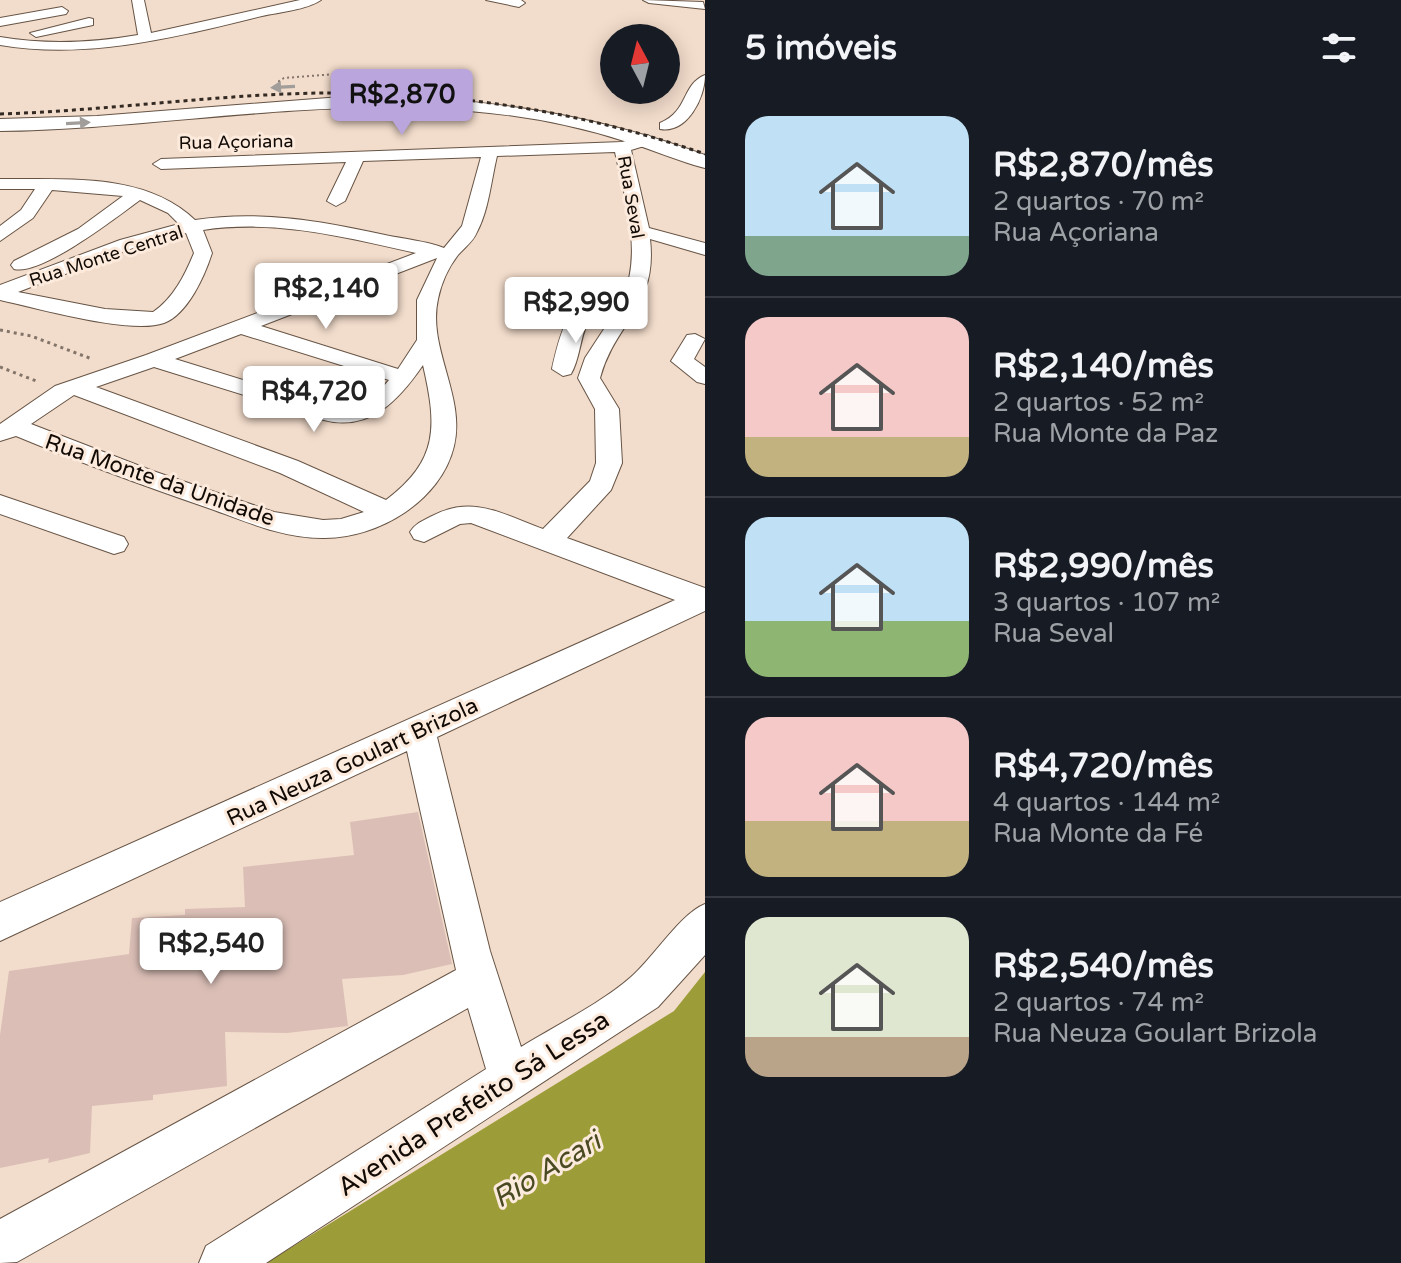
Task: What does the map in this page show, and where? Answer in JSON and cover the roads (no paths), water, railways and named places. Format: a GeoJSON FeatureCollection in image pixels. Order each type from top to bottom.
{"type":"FeatureCollection","features":[{"type":"Feature","properties":{"kind":"main road"},"geometry":{"type":"LineString","coordinates":[[280,87],[368,84],[474,90],[571,104],[665,126],[696,117]]}},
{"type":"Feature","properties":{"kind":"main road"},"geometry":{"type":"LineString","coordinates":[[0,125],[102,122],[309,105],[414,102],[528,112],[579,122],[648,140],[705,162]]}},
{"type":"Feature","properties":{"kind":"street"},"geometry":{"type":"LineString","coordinates":[[138,0],[145,37]]}},
{"type":"Feature","properties":{"kind":"street"},"geometry":{"type":"LineString","coordinates":[[238,0],[244,15]]}},
{"type":"Feature","properties":{"kind":"street"},"geometry":{"type":"LineString","coordinates":[[0,41],[43,47],[89,46],[145,37],[194,20],[244,15],[315,0]]}},
{"type":"Feature","properties":{"kind":"street"},"geometry":{"type":"LineString","coordinates":[[492,0],[519,3]]}},
{"type":"Feature","properties":{"kind":"street"},"geometry":{"type":"LineString","coordinates":[[649,0],[702,8]]}},
{"type":"Feature","properties":{"kind":"street"},"geometry":{"type":"LineString","coordinates":[[88,6],[89,46]]}},
{"type":"Feature","properties":{"kind":"street"},"geometry":{"type":"LineString","coordinates":[[0,22],[73,9]]}},
{"type":"Feature","properties":{"kind":"street"},"geometry":{"type":"LineString","coordinates":[[0,41],[89,22]]}},
{"type":"Feature","properties":{"kind":"street"},"geometry":{"type":"LineString","coordinates":[[665,126],[696,117],[693,93],[705,79]]}},
{"type":"Feature","properties":{"kind":"street","name":"Rua Açoriana"},"geometry":{"type":"LineString","coordinates":[[161,164],[622,147],[648,140]]}},
{"type":"Feature","properties":{"kind":"street","name":"Rua Seval"},"geometry":{"type":"LineString","coordinates":[[548,541],[602,484],[609,463],[607,409],[589,378],[592,363],[632,303],[639,287],[640,231],[622,147]]}},
{"type":"Feature","properties":{"kind":"street"},"geometry":{"type":"LineString","coordinates":[[68,389],[289,467],[386,511],[423,483],[442,448],[445,421],[426,307],[432,286],[490,153]]}},
{"type":"Feature","properties":{"kind":"street"},"geometry":{"type":"LineString","coordinates":[[336,201],[356,159]]}},
{"type":"Feature","properties":{"kind":"street"},"geometry":{"type":"LineString","coordinates":[[0,184],[138,193],[173,208],[193,227],[203,253],[170,309],[158,318],[92,312],[0,293]]}},
{"type":"Feature","properties":{"kind":"street"},"geometry":{"type":"LineString","coordinates":[[0,235],[27,214],[46,186]]}},
{"type":"Feature","properties":{"kind":"street"},"geometry":{"type":"LineString","coordinates":[[0,276],[85,233],[138,193]]}},
{"type":"Feature","properties":{"kind":"street","name":"Rua Monte Central"},"geometry":{"type":"LineString","coordinates":[[0,293],[104,252],[193,227],[240,220],[273,221],[451,247]]}},
{"type":"Feature","properties":{"kind":"street"},"geometry":{"type":"LineString","coordinates":[[640,231],[705,249]]}},
{"type":"Feature","properties":{"kind":"street"},"geometry":{"type":"LineString","coordinates":[[7,431],[68,389],[154,360],[451,247]]}},
{"type":"Feature","properties":{"kind":"street"},"geometry":{"type":"LineString","coordinates":[[563,369],[570,336],[591,302],[609,297],[632,303]]}},
{"type":"Feature","properties":{"kind":"street"},"geometry":{"type":"LineString","coordinates":[[238,326],[402,377]]}},
{"type":"Feature","properties":{"kind":"street"},"geometry":{"type":"LineString","coordinates":[[154,360],[342,417],[370,411],[402,377],[430,337]]}},
{"type":"Feature","properties":{"kind":"street"},"geometry":{"type":"LineString","coordinates":[[695,340],[682,361],[705,377]]}},
{"type":"Feature","properties":{"kind":"street","name":"Rua Monte da Unidade"},"geometry":{"type":"LineString","coordinates":[[7,431],[266,518],[323,530],[356,526],[386,511]]}},
{"type":"Feature","properties":{"kind":"street"},"geometry":{"type":"LineString","coordinates":[[0,504],[114,544]]}},
{"type":"Feature","properties":{"kind":"street"},"geometry":{"type":"LineString","coordinates":[[424,532],[455,515],[467,514],[704,599]]}},
{"type":"Feature","properties":{"kind":"street","name":"Rua Neuza Goulart Brizola"},"geometry":{"type":"LineString","coordinates":[[0,922],[704,599]]}},
{"type":"Feature","properties":{"kind":"street"},"geometry":{"type":"LineString","coordinates":[[419,730],[479,979],[510,1077]]}},
{"type":"Feature","properties":{"kind":"street","name":"Avenida Prefeito Sá Lessa"},"geometry":{"type":"LineString","coordinates":[[223,1263],[644,993],[685,950],[705,923]]}},
{"type":"Feature","properties":{"kind":"street"},"geometry":{"type":"LineString","coordinates":[[0,1245],[479,979]]}},
{"type":"Feature","properties":{"kind":"water","name":"Rio Acari"},"geometry":{"type":"Polygon","coordinates":[[[705,972],[705,1263],[266,1263],[674,1011],[705,972]]]}},
{"type":"Feature","properties":{"kind":"railway"},"geometry":{"type":"LineString","coordinates":[[0,114],[286,94],[393,94],[498,104],[550,113],[602,124],[705,154]]}}]}
